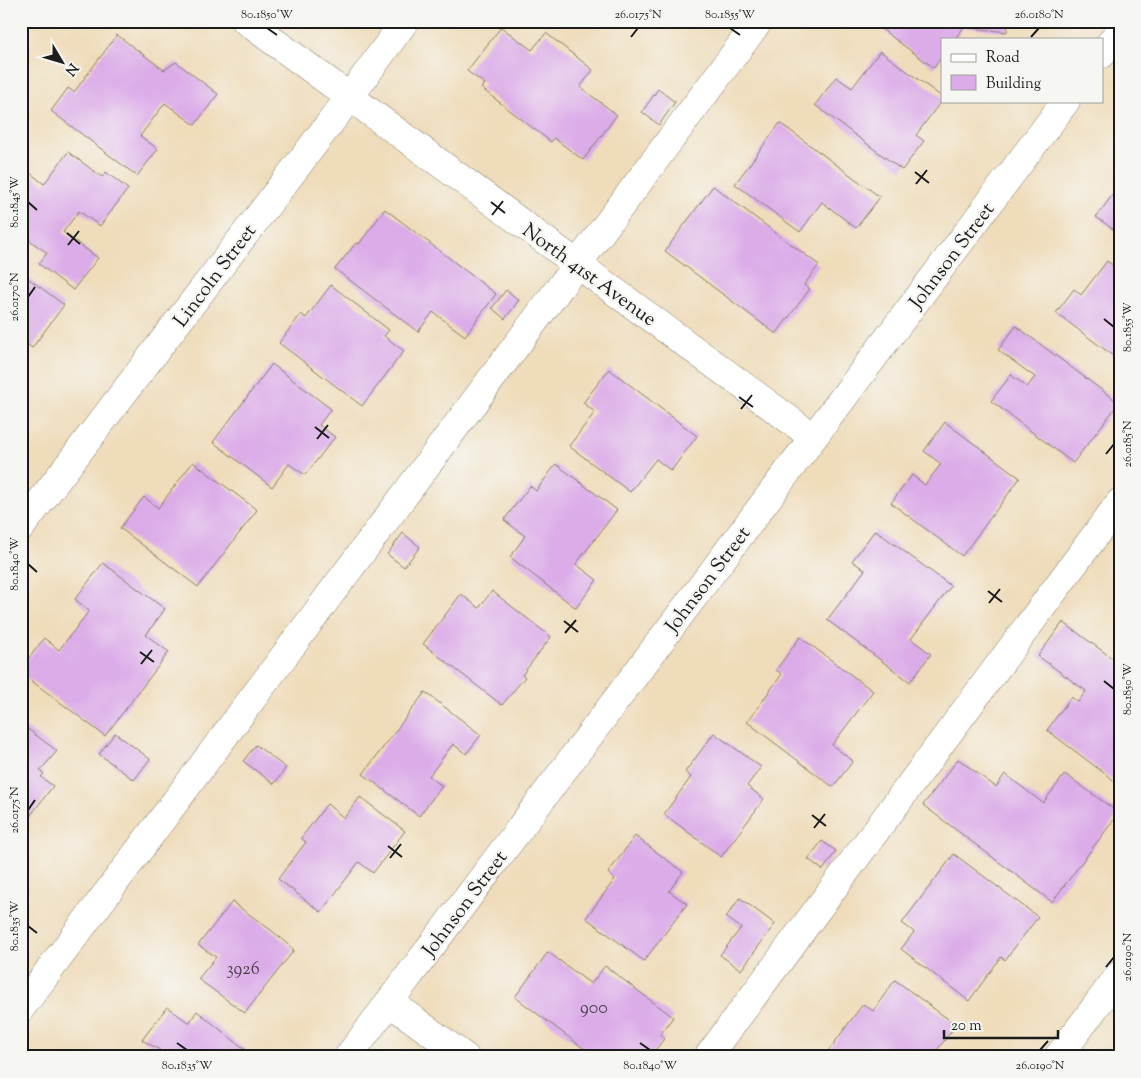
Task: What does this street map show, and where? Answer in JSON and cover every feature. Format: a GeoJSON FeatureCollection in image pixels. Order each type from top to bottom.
{"type":"FeatureCollection","features":[{"type":"Feature","properties":{"kind":"street","name":"North 41st Avenue"},"geometry":{"type":"LineString","coordinates":[[246,21],[813,437]]}},
{"type":"Feature","properties":{"kind":"street","name":"Lincoln Street"},"geometry":{"type":"LineString","coordinates":[[21,527],[349,98],[405,21]]}},
{"type":"Feature","properties":{"kind":"street"},"geometry":{"type":"LineString","coordinates":[[21,1008],[759,21]]}},
{"type":"Feature","properties":{"kind":"street"},"geometry":{"type":"LineString","coordinates":[[1104,51],[1120,30]]}},
{"type":"Feature","properties":{"kind":"street","name":"Johnson Street"},"geometry":{"type":"LineString","coordinates":[[348,1057],[1065,102]]}},
{"type":"Feature","properties":{"kind":"street"},"geometry":{"type":"LineString","coordinates":[[708,1057],[1120,502]]}},
{"type":"Feature","properties":{"kind":"street"},"geometry":{"type":"LineString","coordinates":[[1058,1057],[1120,974]]}},
{"type":"Feature","properties":{"kind":"street"},"geometry":{"type":"LineString","coordinates":[[389,1002],[465,1057]]}},
{"type":"Feature","properties":{"kind":"building"},"geometry":{"type":"Polygon","coordinates":[[[879,21],[1008,21],[1007,32],[964,27],[956,38],[941,38],[941,58],[934,68],[876,25],[879,21]]]}},
{"type":"Feature","properties":{"kind":"building"},"geometry":{"type":"Polygon","coordinates":[[[501,27],[532,50],[546,33],[593,70],[580,87],[617,115],[583,160],[554,138],[551,142],[481,88],[485,84],[467,71],[501,27]]]}},
{"type":"Feature","properties":{"kind":"building"},"geometry":{"type":"Polygon","coordinates":[[[117,35],[164,70],[176,62],[218,94],[195,125],[165,103],[140,136],[158,149],[137,176],[51,111],[68,88],[74,92],[117,35]]]}},
{"type":"Feature","properties":{"kind":"building"},"geometry":{"type":"Polygon","coordinates":[[[880,51],[941,96],[941,101],[916,135],[924,141],[902,170],[815,105],[836,77],[852,88],[880,51]]]}},
{"type":"Feature","properties":{"kind":"building"},"geometry":{"type":"Polygon","coordinates":[[[658,89],[675,102],[659,125],[642,112],[658,89]]]}},
{"type":"Feature","properties":{"kind":"building"},"geometry":{"type":"Polygon","coordinates":[[[780,123],[880,197],[856,228],[822,202],[800,232],[735,184],[780,123]]]}},
{"type":"Feature","properties":{"kind":"building"},"geometry":{"type":"Polygon","coordinates":[[[68,152],[102,177],[106,172],[128,189],[100,226],[79,211],[63,232],[98,258],[73,290],[39,264],[47,253],[21,234],[21,185],[30,173],[44,184],[68,152]]]}},
{"type":"Feature","properties":{"kind":"building"},"geometry":{"type":"Polygon","coordinates":[[[1120,185],[1120,234],[1096,217],[1120,185]]]}},
{"type":"Feature","properties":{"kind":"building"},"geometry":{"type":"Polygon","coordinates":[[[713,186],[819,265],[804,285],[810,289],[776,334],[665,251],[713,186]]]}},
{"type":"Feature","properties":{"kind":"building"},"geometry":{"type":"Polygon","coordinates":[[[385,209],[496,294],[465,336],[433,312],[418,332],[335,269],[356,243],[359,244],[385,209]]]}},
{"type":"Feature","properties":{"kind":"building"},"geometry":{"type":"Polygon","coordinates":[[[1107,261],[1120,270],[1120,361],[1056,313],[1074,289],[1081,295],[1107,261]]]}},
{"type":"Feature","properties":{"kind":"building"},"geometry":{"type":"Polygon","coordinates":[[[21,273],[64,305],[32,348],[21,340],[21,273]]]}},
{"type":"Feature","properties":{"kind":"building"},"geometry":{"type":"Polygon","coordinates":[[[331,285],[389,330],[384,336],[404,351],[362,406],[279,343],[301,314],[306,318],[331,285]]]}},
{"type":"Feature","properties":{"kind":"building"},"geometry":{"type":"Polygon","coordinates":[[[506,290],[519,300],[505,319],[492,308],[506,290]]]}},
{"type":"Feature","properties":{"kind":"building"},"geometry":{"type":"Polygon","coordinates":[[[1016,326],[1119,403],[1073,463],[991,401],[1011,375],[1027,387],[1035,377],[998,350],[1016,326]]]}},
{"type":"Feature","properties":{"kind":"building"},"geometry":{"type":"Polygon","coordinates":[[[272,364],[331,409],[319,425],[335,437],[305,475],[289,464],[272,487],[213,442],[272,364]]]}},
{"type":"Feature","properties":{"kind":"building"},"geometry":{"type":"Polygon","coordinates":[[[609,369],[697,436],[671,471],[656,459],[630,492],[569,446],[595,412],[583,403],[609,369]]]}},
{"type":"Feature","properties":{"kind":"building"},"geometry":{"type":"Polygon","coordinates":[[[945,422],[1020,478],[962,556],[891,503],[912,475],[925,485],[941,464],[924,451],[945,422]]]}},
{"type":"Feature","properties":{"kind":"building"},"geometry":{"type":"Polygon","coordinates":[[[193,462],[257,510],[198,587],[120,528],[144,497],[158,508],[193,462]]]}},
{"type":"Feature","properties":{"kind":"building"},"geometry":{"type":"Polygon","coordinates":[[[556,464],[617,510],[576,564],[597,580],[576,608],[510,557],[525,536],[504,520],[530,486],[536,491],[556,464]]]}},
{"type":"Feature","properties":{"kind":"building"},"geometry":{"type":"Polygon","coordinates":[[[875,530],[951,586],[911,639],[931,654],[910,682],[827,620],[865,570],[852,561],[875,530]]]}},
{"type":"Feature","properties":{"kind":"building"},"geometry":{"type":"Polygon","coordinates":[[[403,533],[420,547],[404,567],[387,554],[403,533]]]}},
{"type":"Feature","properties":{"kind":"building"},"geometry":{"type":"Polygon","coordinates":[[[103,563],[165,609],[146,635],[169,652],[105,736],[21,673],[21,669],[44,638],[59,650],[89,611],[75,599],[103,563]]]}},
{"type":"Feature","properties":{"kind":"building"},"geometry":{"type":"Polygon","coordinates":[[[492,591],[551,637],[522,675],[525,677],[502,705],[423,644],[461,594],[479,608],[492,591]]]}},
{"type":"Feature","properties":{"kind":"building"},"geometry":{"type":"Polygon","coordinates":[[[1063,622],[1120,664],[1120,785],[1047,730],[1071,697],[1078,702],[1086,691],[1038,656],[1063,622]]]}},
{"type":"Feature","properties":{"kind":"building"},"geometry":{"type":"Polygon","coordinates":[[[800,637],[873,691],[832,745],[853,761],[833,787],[747,722],[782,674],[776,670],[800,637]]]}},
{"type":"Feature","properties":{"kind":"building"},"geometry":{"type":"Polygon","coordinates":[[[425,692],[481,735],[466,754],[453,744],[429,776],[442,786],[419,816],[363,774],[425,692]]]}},
{"type":"Feature","properties":{"kind":"building"},"geometry":{"type":"Polygon","coordinates":[[[21,724],[57,751],[40,771],[44,774],[41,777],[53,786],[21,828],[21,724]]]}},
{"type":"Feature","properties":{"kind":"building"},"geometry":{"type":"Polygon","coordinates":[[[115,733],[150,759],[134,780],[99,754],[115,733]]]}},
{"type":"Feature","properties":{"kind":"building"},"geometry":{"type":"Polygon","coordinates":[[[714,733],[761,767],[747,786],[764,799],[721,857],[664,814],[691,777],[685,772],[714,733]]]}},
{"type":"Feature","properties":{"kind":"building"},"geometry":{"type":"Polygon","coordinates":[[[256,745],[286,768],[274,784],[243,761],[256,745]]]}},
{"type":"Feature","properties":{"kind":"building"},"geometry":{"type":"Polygon","coordinates":[[[958,759],[996,787],[1005,774],[1043,803],[1065,774],[1119,813],[1052,902],[923,805],[958,759]]]}},
{"type":"Feature","properties":{"kind":"building"},"geometry":{"type":"Polygon","coordinates":[[[360,797],[405,831],[373,873],[359,862],[321,912],[278,879],[306,842],[301,838],[327,804],[344,818],[360,797]]]}},
{"type":"Feature","properties":{"kind":"building"},"geometry":{"type":"Polygon","coordinates":[[[635,836],[683,872],[669,891],[687,904],[644,961],[586,918],[615,879],[608,873],[635,836]]]}},
{"type":"Feature","properties":{"kind":"building"},"geometry":{"type":"Polygon","coordinates":[[[822,841],[836,851],[823,870],[808,859],[822,841]]]}},
{"type":"Feature","properties":{"kind":"building"},"geometry":{"type":"Polygon","coordinates":[[[954,854],[1038,917],[1005,960],[1001,957],[969,1001],[901,949],[914,932],[902,923],[954,854]]]}},
{"type":"Feature","properties":{"kind":"building"},"geometry":{"type":"Polygon","coordinates":[[[740,898],[775,924],[741,970],[720,955],[741,928],[726,917],[740,898]]]}},
{"type":"Feature","properties":{"kind":"building"},"geometry":{"type":"Polygon","coordinates":[[[232,902],[271,930],[294,950],[245,1013],[198,979],[216,957],[198,945],[232,902]]]}},
{"type":"Feature","properties":{"kind":"building"},"geometry":{"type":"Polygon","coordinates":[[[548,952],[591,984],[605,966],[673,1017],[660,1035],[664,1039],[650,1057],[595,1057],[515,997],[548,952]]]}},
{"type":"Feature","properties":{"kind":"building"},"geometry":{"type":"Polygon","coordinates":[[[895,980],[956,1025],[932,1057],[829,1057],[826,1054],[863,1004],[873,1011],[895,980]]]}},
{"type":"Feature","properties":{"kind":"building"},"geometry":{"type":"Polygon","coordinates":[[[167,1007],[189,1023],[197,1011],[246,1050],[240,1057],[154,1057],[160,1050],[142,1040],[167,1007]]]}}]}
